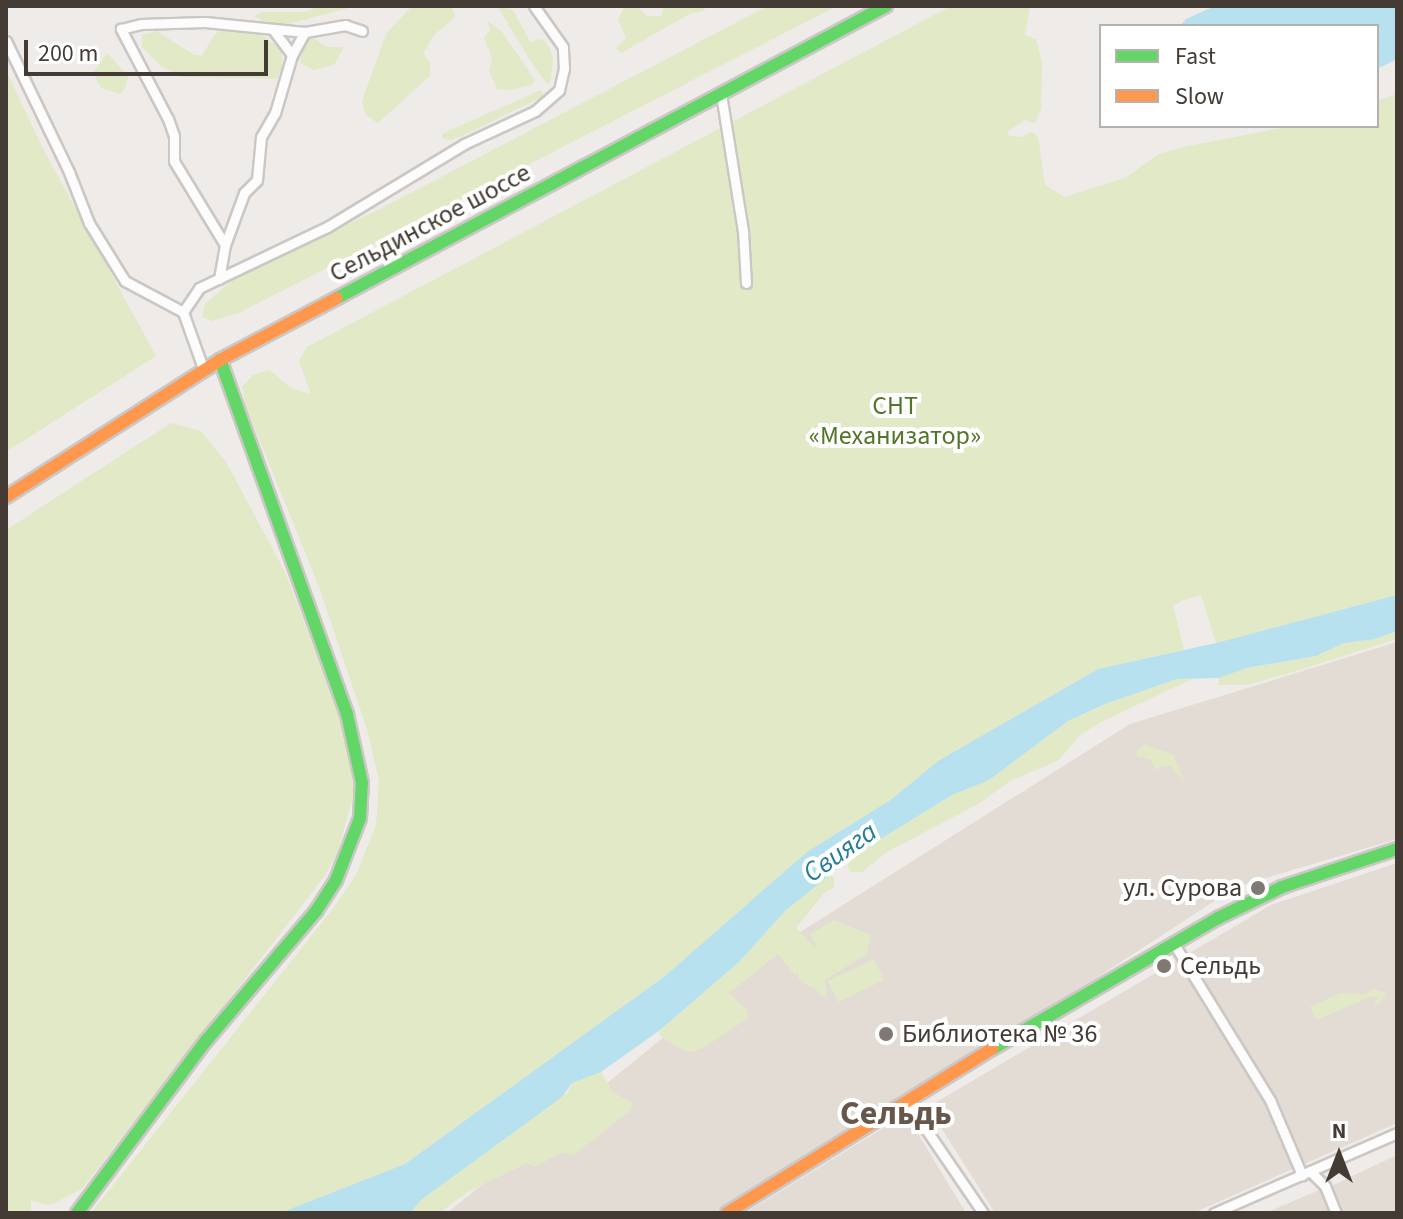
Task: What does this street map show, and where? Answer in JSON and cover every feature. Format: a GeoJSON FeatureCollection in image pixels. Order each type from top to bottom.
{"type":"FeatureCollection","features":[{"type":"Feature","properties":{"kind":"street"},"geometry":{"type":"LineString","coordinates":[[183,312],[199,288],[327,227],[394,184],[543,104],[559,90],[564,69],[563,47],[534,6]]}},
{"type":"Feature","properties":{"kind":"street","name":"Сельдинское шоссе"},"geometry":{"type":"LineString","coordinates":[[6,497],[220,360],[886,6]]}},
{"type":"Feature","properties":{"kind":"street"},"geometry":{"type":"LineString","coordinates":[[225,245],[174,161],[174,136],[168,119],[121,29],[141,24],[205,22],[254,25],[274,31],[305,32],[345,25],[362,31]]}},
{"type":"Feature","properties":{"kind":"street"},"geometry":{"type":"LineString","coordinates":[[274,31],[292,55]]}},
{"type":"Feature","properties":{"kind":"street"},"geometry":{"type":"LineString","coordinates":[[219,279],[225,245],[244,193],[257,180],[258,147],[283,94],[292,55],[305,32]]}},
{"type":"Feature","properties":{"kind":"street"},"geometry":{"type":"LineString","coordinates":[[6,41],[69,172],[89,223],[125,281],[183,312],[204,371]]}},
{"type":"Feature","properties":{"kind":"street"},"geometry":{"type":"LineString","coordinates":[[721,94],[742,217],[746,283]]}},
{"type":"Feature","properties":{"kind":"street"},"geometry":{"type":"LineString","coordinates":[[77,1213],[205,1042],[316,911],[336,880],[360,818],[362,783],[347,714],[220,360]]}},
{"type":"Feature","properties":{"kind":"street"},"geometry":{"type":"LineString","coordinates":[[727,1213],[906,1100],[1174,944],[1282,887],[1397,849]]}},
{"type":"Feature","properties":{"kind":"street"},"geometry":{"type":"LineString","coordinates":[[1174,944],[1270,1100],[1306,1173],[1325,1186],[1336,1213]]}},
{"type":"Feature","properties":{"kind":"street"},"geometry":{"type":"LineString","coordinates":[[906,1100],[983,1213]]}},
{"type":"Feature","properties":{"kind":"street"},"geometry":{"type":"LineString","coordinates":[[1214,1213],[1397,1133]]}},
{"type":"Feature","properties":{"kind":"shaded area"},"geometry":{"type":"Polygon","coordinates":[[[1397,642],[1397,839],[1236,887],[736,1213],[447,1213],[770,951],[1130,724],[1397,642]]]}},
{"type":"Feature","properties":{"kind":"shaded area"},"geometry":{"type":"Polygon","coordinates":[[[1397,863],[1397,1123],[1193,1213],[995,1213],[928,1107],[1271,905],[1397,863]]]}},
{"type":"Feature","properties":{"kind":"shaded area"},"geometry":{"type":"Polygon","coordinates":[[[906,1114],[966,1213],[745,1213],[906,1114]]]}},
{"type":"Feature","properties":{"kind":"shaded area"},"geometry":{"type":"Polygon","coordinates":[[[1397,1155],[1397,1213],[1342,1213],[1331,1186],[1397,1155]]]}},
{"type":"Feature","properties":{"kind":"shaded area"},"geometry":{"type":"Polygon","coordinates":[[[1322,1189],[1331,1213],[1265,1213],[1322,1189]]]}},
{"type":"Feature","properties":{"kind":"green space"},"geometry":{"type":"Polygon","coordinates":[[[321,6],[356,6],[288,24],[271,25],[254,16],[263,12],[304,12],[321,6]]]}},
{"type":"Feature","properties":{"kind":"green space"},"geometry":{"type":"Polygon","coordinates":[[[412,6],[452,6],[455,17],[434,35],[423,53],[430,63],[430,76],[378,123],[367,116],[362,104],[364,95],[386,34],[412,6]]]}},
{"type":"Feature","properties":{"kind":"green space"},"geometry":{"type":"Polygon","coordinates":[[[497,6],[513,10],[529,40],[533,43],[536,39],[543,40],[549,47],[553,58],[550,83],[547,84],[533,65],[497,6]]]}},
{"type":"Feature","properties":{"kind":"green space"},"geometry":{"type":"Polygon","coordinates":[[[664,6],[706,6],[704,11],[691,13],[621,53],[616,48],[626,38],[618,19],[624,8],[637,7],[647,16],[661,16],[664,6]]]}},
{"type":"Feature","properties":{"kind":"green space"},"geometry":{"type":"Polygon","coordinates":[[[768,6],[837,6],[241,312],[212,321],[202,317],[205,304],[236,277],[378,210],[768,6]]]}},
{"type":"Feature","properties":{"kind":"green space","name":"СНТ «Механизатор»"},"geometry":{"type":"Polygon","coordinates":[[[951,6],[1030,6],[1025,35],[1036,39],[1042,62],[1041,109],[1035,123],[1025,120],[1008,131],[1009,136],[1021,137],[1031,132],[1038,137],[1045,185],[1064,197],[1125,178],[1159,154],[1179,148],[1281,128],[1379,128],[1379,100],[1397,94],[1397,595],[1216,643],[1201,595],[1181,601],[1173,606],[1184,650],[1098,669],[938,761],[892,799],[807,852],[665,976],[405,1164],[280,1213],[91,1213],[331,911],[356,875],[376,825],[379,780],[367,729],[318,584],[246,407],[242,387],[253,375],[269,370],[291,388],[311,394],[299,361],[307,347],[951,6]]]}},
{"type":"Feature","properties":{"kind":"green space"},"geometry":{"type":"Polygon","coordinates":[[[487,20],[502,32],[535,80],[531,85],[497,89],[489,71],[492,58],[484,38],[490,30],[487,20]]]}},
{"type":"Feature","properties":{"kind":"green space"},"geometry":{"type":"Polygon","coordinates":[[[225,28],[247,29],[264,36],[281,50],[282,66],[277,79],[182,77],[162,67],[142,47],[142,35],[157,31],[194,55],[202,56],[214,35],[225,28]]]}},
{"type":"Feature","properties":{"kind":"green space"},"geometry":{"type":"Polygon","coordinates":[[[312,37],[327,47],[344,47],[334,65],[313,70],[300,63],[303,44],[312,37]]]}},
{"type":"Feature","properties":{"kind":"green space"},"geometry":{"type":"Polygon","coordinates":[[[107,53],[128,76],[120,94],[101,88],[93,73],[107,53]]]}},
{"type":"Feature","properties":{"kind":"green space"},"geometry":{"type":"Polygon","coordinates":[[[6,70],[42,147],[156,356],[6,452],[6,70]]]}},
{"type":"Feature","properties":{"kind":"green space"},"geometry":{"type":"Polygon","coordinates":[[[541,90],[544,96],[466,134],[451,140],[442,138],[442,134],[541,90]]]}},
{"type":"Feature","properties":{"kind":"green space"},"geometry":{"type":"Polygon","coordinates":[[[171,423],[201,431],[226,462],[285,572],[348,737],[354,794],[337,854],[324,877],[82,1189],[50,1205],[31,1201],[31,1213],[6,1213],[6,530],[171,423]]]}},
{"type":"Feature","properties":{"kind":"green space"},"geometry":{"type":"Polygon","coordinates":[[[1397,631],[1397,639],[1283,675],[1246,685],[1218,685],[1219,678],[1246,668],[1316,656],[1344,643],[1375,639],[1397,631]]]}},
{"type":"Feature","properties":{"kind":"green space"},"geometry":{"type":"Polygon","coordinates":[[[1194,678],[1101,722],[1080,735],[1059,760],[1010,781],[978,804],[887,852],[862,872],[851,872],[847,866],[853,856],[952,795],[989,779],[1068,721],[1105,704],[1177,679],[1194,678]]]}},
{"type":"Feature","properties":{"kind":"green space"},"geometry":{"type":"Polygon","coordinates":[[[1145,745],[1173,754],[1184,781],[1170,766],[1156,770],[1150,759],[1137,756],[1137,750],[1145,745]]]}},
{"type":"Feature","properties":{"kind":"green space"},"geometry":{"type":"Polygon","coordinates":[[[828,876],[834,877],[834,887],[824,893],[796,928],[818,950],[810,934],[834,920],[871,935],[867,954],[825,980],[827,996],[821,996],[815,988],[798,978],[799,973],[795,975],[778,954],[729,993],[747,1010],[748,1018],[692,1052],[682,1050],[659,1035],[660,1030],[739,962],[785,911],[828,876]]]}},
{"type":"Feature","properties":{"kind":"green space"},"geometry":{"type":"Polygon","coordinates":[[[874,959],[884,980],[838,1002],[828,981],[874,959]]]}},
{"type":"Feature","properties":{"kind":"green space"},"geometry":{"type":"Polygon","coordinates":[[[1374,989],[1386,993],[1379,1004],[1374,1005],[1378,997],[1372,996],[1319,1019],[1315,1018],[1310,1007],[1340,993],[1365,994],[1374,989]]]}},
{"type":"Feature","properties":{"kind":"green space"},"geometry":{"type":"Polygon","coordinates":[[[601,1072],[613,1092],[632,1103],[631,1110],[574,1155],[562,1152],[535,1167],[527,1163],[468,1192],[439,1213],[410,1213],[421,1200],[568,1092],[572,1083],[601,1072]]]}},
{"type":"Feature","properties":{"kind":"water"},"geometry":{"type":"Polygon","coordinates":[[[1215,6],[1397,6],[1397,59],[1379,68],[1379,24],[1182,24],[1215,6]]]}},
{"type":"Feature","properties":{"kind":"water","name":"Свияга"},"geometry":{"type":"Polygon","coordinates":[[[1397,595],[1397,631],[1375,639],[1344,643],[1316,656],[1246,668],[1219,678],[1177,679],[1105,704],[1068,721],[989,780],[952,795],[853,856],[785,911],[739,962],[660,1030],[601,1072],[572,1083],[562,1097],[421,1200],[410,1213],[280,1213],[405,1164],[665,976],[807,852],[892,799],[938,761],[1098,669],[1216,643],[1397,595]]]}},
{"type":"Feature","properties":{"kind":"traffic: fast"},"geometry":{"type":"LineString","coordinates":[[337,298],[886,6]]}},
{"type":"Feature","properties":{"kind":"traffic: fast"},"geometry":{"type":"LineString","coordinates":[[77,1213],[205,1042],[316,911],[336,880],[360,818],[362,783],[347,714],[220,360]]}},
{"type":"Feature","properties":{"kind":"traffic: fast"},"geometry":{"type":"LineString","coordinates":[[992,1049],[1218,918],[1282,887],[1397,849]]}},
{"type":"Feature","properties":{"kind":"traffic: slow"},"geometry":{"type":"LineString","coordinates":[[6,497],[220,360],[337,298]]}},
{"type":"Feature","properties":{"kind":"traffic: slow"},"geometry":{"type":"LineString","coordinates":[[727,1213],[992,1049]]}},
{"type":"Feature","properties":{"kind":"place","name":"ул. Сурова"},"geometry":{"type":"Point","coordinates":[1258,888]}},
{"type":"Feature","properties":{"kind":"place","name":"Сельдь"},"geometry":{"type":"Point","coordinates":[1164,966]}},
{"type":"Feature","properties":{"kind":"place","name":"Библиотека № 36"},"geometry":{"type":"Point","coordinates":[886,1034]}},
{"type":"Feature","properties":{"kind":"district","name":"Сельдь"},"geometry":{"type":"Point","coordinates":[896,1114]}}]}
